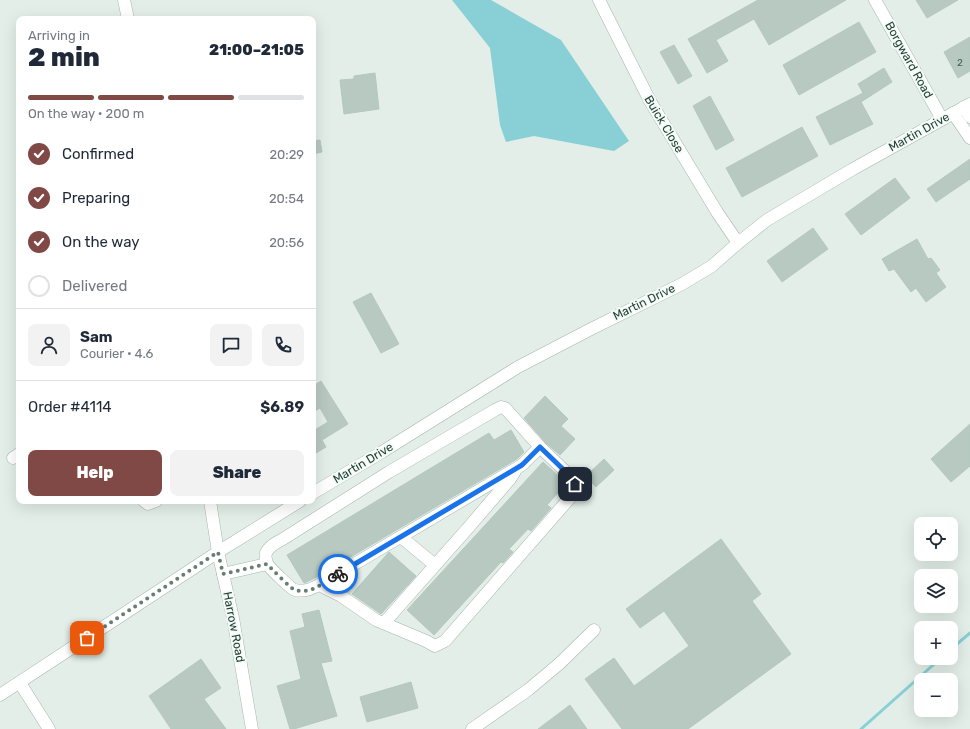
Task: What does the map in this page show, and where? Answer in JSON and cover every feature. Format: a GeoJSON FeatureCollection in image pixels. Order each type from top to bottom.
{"type":"FeatureCollection","features":[{"type":"Feature","properties":{"kind":"street"},"geometry":{"type":"LineString","coordinates":[[124,0],[127,16]]}},
{"type":"Feature","properties":{"kind":"street","name":"Buick Close"},"geometry":{"type":"LineString","coordinates":[[599,0],[650,101],[738,242]]}},
{"type":"Feature","properties":{"kind":"street","name":"Borgward Road"},"geometry":{"type":"LineString","coordinates":[[876,0],[942,119]]}},
{"type":"Feature","properties":{"kind":"street"},"geometry":{"type":"LineString","coordinates":[[964,110],[970,138]]}},
{"type":"Feature","properties":{"kind":"street","name":"Martin Drive"},"geometry":{"type":"LineString","coordinates":[[316,491],[518,367],[598,325],[682,284],[712,266],[738,242],[767,220],[853,168],[942,119],[964,110]]}},
{"type":"Feature","properties":{"kind":"street"},"geometry":{"type":"LineString","coordinates":[[319,586],[341,596],[376,620],[426,641],[434,646],[445,641],[575,492],[575,484],[567,473],[540,447],[505,408],[501,407],[389,472],[272,545],[266,552],[267,564],[293,589],[306,591],[319,586],[522,465]]}},
{"type":"Feature","properties":{"kind":"street"},"geometry":{"type":"LineString","coordinates":[[384,623],[514,473],[540,447]]}},
{"type":"Feature","properties":{"kind":"street","name":"Harrow Road"},"geometry":{"type":"LineString","coordinates":[[210,504],[218,552],[233,618],[252,729]]}},
{"type":"Feature","properties":{"kind":"street"},"geometry":{"type":"LineString","coordinates":[[0,695],[218,552],[295,504]]}},
{"type":"Feature","properties":{"kind":"street"},"geometry":{"type":"LineString","coordinates":[[401,537],[435,565]]}},
{"type":"Feature","properties":{"kind":"street"},"geometry":{"type":"LineString","coordinates":[[223,574],[267,564]]}},
{"type":"Feature","properties":{"kind":"street"},"geometry":{"type":"LineString","coordinates":[[472,729],[528,690],[594,630]]}},
{"type":"Feature","properties":{"kind":"street"},"geometry":{"type":"LineString","coordinates":[[20,683],[49,729]]}},
{"type":"Feature","properties":{"kind":"water"},"geometry":{"type":"Polygon","coordinates":[[[452,0],[491,0],[561,40],[629,141],[614,151],[534,136],[506,142],[500,125],[490,48],[452,0]]]}},
{"type":"Feature","properties":{"kind":"building"},"geometry":{"type":"Polygon","coordinates":[[[758,0],[846,0],[769,45],[754,19],[716,40],[728,61],[707,73],[688,39],[758,0]]]}},
{"type":"Feature","properties":{"kind":"building"},"geometry":{"type":"Polygon","coordinates":[[[916,0],[958,0],[927,18],[916,0]]]}},
{"type":"Feature","properties":{"kind":"building"},"geometry":{"type":"Polygon","coordinates":[[[859,22],[876,52],[799,95],[783,65],[859,22]]]}},
{"type":"Feature","properties":{"kind":"building"},"geometry":{"type":"Polygon","coordinates":[[[970,37],[970,71],[958,78],[944,52],[970,37]]]}},
{"type":"Feature","properties":{"kind":"building"},"geometry":{"type":"Polygon","coordinates":[[[674,45],[692,76],[678,84],[660,52],[674,45]]]}},
{"type":"Feature","properties":{"kind":"building"},"geometry":{"type":"Polygon","coordinates":[[[884,68],[892,82],[861,102],[873,124],[830,145],[816,117],[863,93],[858,84],[884,68]]]}},
{"type":"Feature","properties":{"kind":"building"},"geometry":{"type":"Polygon","coordinates":[[[375,73],[379,109],[344,114],[340,80],[354,79],[354,76],[375,73]]]}},
{"type":"Feature","properties":{"kind":"building"},"geometry":{"type":"Polygon","coordinates":[[[710,96],[734,140],[716,150],[693,106],[710,96]]]}},
{"type":"Feature","properties":{"kind":"building"},"geometry":{"type":"Polygon","coordinates":[[[802,127],[818,156],[742,197],[726,168],[802,127]]]}},
{"type":"Feature","properties":{"kind":"building"},"geometry":{"type":"Polygon","coordinates":[[[320,140],[322,152],[316,153],[316,141],[320,140]]]}},
{"type":"Feature","properties":{"kind":"building"},"geometry":{"type":"Polygon","coordinates":[[[970,159],[970,179],[936,202],[927,189],[970,159]]]}},
{"type":"Feature","properties":{"kind":"building"},"geometry":{"type":"Polygon","coordinates":[[[895,178],[910,198],[861,235],[845,214],[895,178]]]}},
{"type":"Feature","properties":{"kind":"building"},"geometry":{"type":"Polygon","coordinates":[[[813,228],[828,249],[782,282],[767,261],[813,228]]]}},
{"type":"Feature","properties":{"kind":"building"},"geometry":{"type":"Polygon","coordinates":[[[917,239],[928,259],[931,258],[940,270],[936,273],[946,287],[926,302],[916,288],[911,292],[894,269],[889,271],[882,259],[917,239]]]}},
{"type":"Feature","properties":{"kind":"building"},"geometry":{"type":"Polygon","coordinates":[[[371,293],[399,344],[381,353],[353,302],[371,293]]]}},
{"type":"Feature","properties":{"kind":"building"},"geometry":{"type":"Polygon","coordinates":[[[321,381],[348,424],[322,440],[326,447],[316,453],[316,429],[328,422],[320,408],[316,410],[316,384],[321,381]]]}},
{"type":"Feature","properties":{"kind":"building"},"geometry":{"type":"Polygon","coordinates":[[[545,396],[568,419],[561,426],[575,439],[560,455],[545,442],[524,418],[545,396]]]}},
{"type":"Feature","properties":{"kind":"building"},"geometry":{"type":"Polygon","coordinates":[[[970,424],[970,466],[951,482],[931,459],[970,424]]]}},
{"type":"Feature","properties":{"kind":"building"},"geometry":{"type":"Polygon","coordinates":[[[511,430],[524,452],[517,459],[315,578],[304,583],[287,555],[489,433],[494,440],[511,430]]]}},
{"type":"Feature","properties":{"kind":"building"},"geometry":{"type":"Polygon","coordinates":[[[604,459],[614,470],[596,487],[586,476],[604,459]]]}},
{"type":"Feature","properties":{"kind":"building"},"geometry":{"type":"Polygon","coordinates":[[[543,462],[566,484],[547,505],[551,508],[531,531],[528,529],[509,549],[513,552],[503,563],[501,562],[434,635],[407,610],[543,462]]]}},
{"type":"Feature","properties":{"kind":"building"},"geometry":{"type":"Polygon","coordinates":[[[721,539],[761,594],[752,601],[791,654],[688,729],[622,729],[585,679],[614,658],[634,686],[689,646],[664,611],[640,628],[626,609],[721,539]]]}},
{"type":"Feature","properties":{"kind":"building"},"geometry":{"type":"Polygon","coordinates":[[[389,552],[416,576],[381,614],[352,594],[389,552]]]}},
{"type":"Feature","properties":{"kind":"building"},"geometry":{"type":"Polygon","coordinates":[[[319,610],[332,661],[321,663],[337,716],[290,729],[277,686],[301,679],[290,631],[305,627],[302,614],[319,610]]]}},
{"type":"Feature","properties":{"kind":"building"},"geometry":{"type":"Polygon","coordinates":[[[201,659],[221,688],[204,699],[226,729],[171,729],[149,696],[201,659]]]}},
{"type":"Feature","properties":{"kind":"building"},"geometry":{"type":"Polygon","coordinates":[[[411,682],[418,708],[367,722],[360,697],[411,682]]]}},
{"type":"Feature","properties":{"kind":"building"},"geometry":{"type":"Polygon","coordinates":[[[570,705],[587,729],[538,729],[570,705]]]}},
{"type":"Feature","properties":{"kind":"waterway"},"geometry":{"type":"LineString","coordinates":[[958,643],[970,633]]}},
{"type":"Feature","properties":{"kind":"waterway"},"geometry":{"type":"LineString","coordinates":[[861,729],[933,665]]}},
{"type":"Feature","properties":{"kind":"way so far"},"geometry":{"type":"LineString","coordinates":[[87,638],[218,552],[223,574],[267,564],[293,589],[306,591],[319,586],[338,574]]}},
{"type":"Feature","properties":{"kind":"route"},"geometry":{"type":"LineString","coordinates":[[338,574],[522,465],[540,447],[567,473],[575,484]]}}]}
